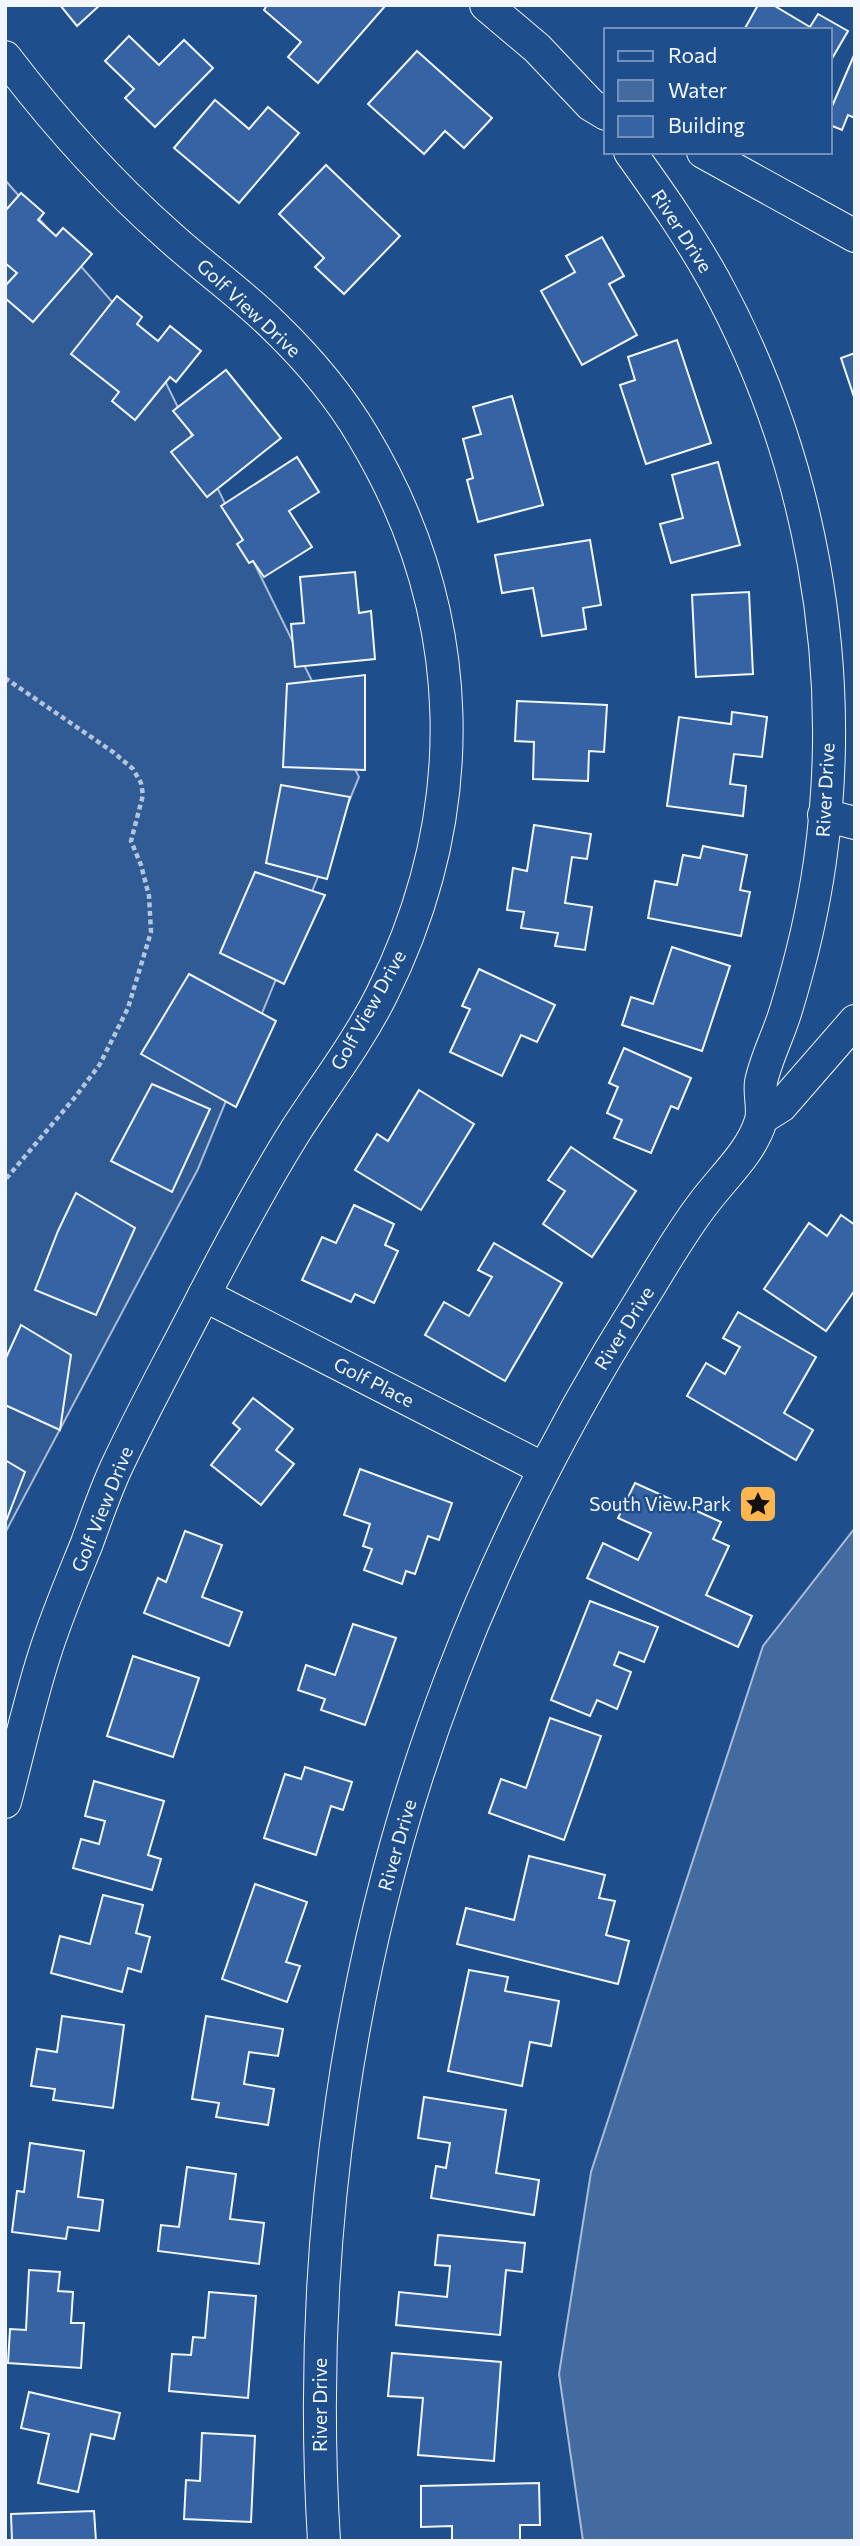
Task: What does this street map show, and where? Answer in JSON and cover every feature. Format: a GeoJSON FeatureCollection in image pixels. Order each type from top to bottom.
{"type":"FeatureCollection","features":[{"type":"Feature","properties":{"kind":"street"},"geometry":{"type":"LineString","coordinates":[[486,5],[537,48],[591,105],[604,113]]}},
{"type":"Feature","properties":{"kind":"street","name":"Golf View Drive"},"geometry":{"type":"LineString","coordinates":[[5,57],[99,168],[166,233],[274,326],[320,376],[360,430],[383,470],[405,518],[427,582],[441,648],[447,716],[447,761],[439,828],[423,894],[408,937],[379,998],[292,1137],[204,1295],[115,1470],[44,1654],[5,1802]]}},
{"type":"Feature","properties":{"kind":"street","name":"River Drive"},"geometry":{"type":"LineString","coordinates":[[324,2541],[320,2469],[320,2354],[325,2238],[338,2123],[356,2010],[382,1897],[414,1786],[451,1677],[495,1570],[544,1469],[601,1364],[700,1208],[745,1151],[762,1118],[760,1084],[786,1011],[807,935],[820,858],[828,771],[828,692],[822,614],[809,537],[795,480],[771,405],[749,351],[714,281],[674,214],[631,154]]}},
{"type":"Feature","properties":{"kind":"street"},"geometry":{"type":"LineString","coordinates":[[707,154],[855,236]]}},
{"type":"Feature","properties":{"kind":"street"},"geometry":{"type":"LineString","coordinates":[[824,816],[855,823]]}},
{"type":"Feature","properties":{"kind":"street"},"geometry":{"type":"LineString","coordinates":[[762,1118],[781,1106],[855,1021]]}},
{"type":"Feature","properties":{"kind":"street","name":"Golf Place"},"geometry":{"type":"LineString","coordinates":[[204,1295],[544,1469]]}},
{"type":"Feature","properties":{"kind":"path"},"geometry":{"type":"LineString","coordinates":[[5,678],[113,752],[133,769],[141,783],[143,795],[131,841],[149,896],[151,932],[128,1008],[100,1064],[5,1180]]}},
{"type":"Feature","properties":{"kind":"shaded area"},"geometry":{"type":"Polygon","coordinates":[[[5,180],[144,338],[359,777],[198,1169],[5,1533],[5,180]]]}},
{"type":"Feature","properties":{"kind":"water"},"geometry":{"type":"Polygon","coordinates":[[[855,1528],[855,2541],[583,2541],[559,2374],[591,2172],[763,1646],[855,1528]]]}},
{"type":"Feature","properties":{"kind":"building"},"geometry":{"type":"Polygon","coordinates":[[[60,5],[100,5],[77,26],[60,5]]]}},
{"type":"Feature","properties":{"kind":"building"},"geometry":{"type":"Polygon","coordinates":[[[267,5],[386,5],[318,83],[288,57],[301,42],[264,10],[267,5]]]}},
{"type":"Feature","properties":{"kind":"building"},"geometry":{"type":"Polygon","coordinates":[[[758,5],[773,5],[810,27],[818,14],[848,31],[832,59],[832,28],[745,28],[758,5]]]}},
{"type":"Feature","properties":{"kind":"building"},"geometry":{"type":"Polygon","coordinates":[[[129,36],[159,65],[184,40],[213,68],[155,127],[125,98],[134,89],[105,61],[129,36]]]}},
{"type":"Feature","properties":{"kind":"building"},"geometry":{"type":"Polygon","coordinates":[[[417,51],[492,118],[464,148],[445,131],[424,154],[368,104],[417,51]]]}},
{"type":"Feature","properties":{"kind":"building"},"geometry":{"type":"Polygon","coordinates":[[[855,53],[855,118],[848,115],[842,130],[832,126],[832,106],[855,53]]]}},
{"type":"Feature","properties":{"kind":"building"},"geometry":{"type":"Polygon","coordinates":[[[215,100],[249,129],[268,107],[299,133],[239,203],[174,148],[215,100]]]}},
{"type":"Feature","properties":{"kind":"building"},"geometry":{"type":"Polygon","coordinates":[[[326,165],[400,236],[344,294],[315,267],[324,258],[279,214],[326,165]]]}},
{"type":"Feature","properties":{"kind":"building"},"geometry":{"type":"Polygon","coordinates":[[[21,193],[44,213],[38,220],[56,236],[63,228],[92,254],[33,322],[5,298],[5,286],[17,273],[5,263],[5,211],[21,193]]]}},
{"type":"Feature","properties":{"kind":"building"},"geometry":{"type":"Polygon","coordinates":[[[602,237],[624,276],[609,284],[637,335],[582,365],[541,291],[575,272],[566,256],[602,237]]]}},
{"type":"Feature","properties":{"kind":"building"},"geometry":{"type":"Polygon","coordinates":[[[117,296],[142,317],[137,324],[158,341],[170,326],[201,351],[176,382],[170,377],[135,420],[112,401],[119,392],[71,354],[117,296]]]}},
{"type":"Feature","properties":{"kind":"building"},"geometry":{"type":"Polygon","coordinates":[[[677,340],[711,443],[646,464],[620,385],[635,380],[628,357],[677,340]]]}},
{"type":"Feature","properties":{"kind":"building"},"geometry":{"type":"Polygon","coordinates":[[[855,353],[855,400],[841,358],[855,353]]]}},
{"type":"Feature","properties":{"kind":"building"},"geometry":{"type":"Polygon","coordinates":[[[226,370],[281,438],[207,497],[171,452],[193,435],[173,411],[226,370]]]}},
{"type":"Feature","properties":{"kind":"building"},"geometry":{"type":"Polygon","coordinates":[[[512,396],[543,505],[478,522],[467,480],[473,478],[463,439],[481,434],[473,407],[512,396]]]}},
{"type":"Feature","properties":{"kind":"building"},"geometry":{"type":"Polygon","coordinates":[[[297,457],[319,492],[289,511],[312,547],[264,577],[253,561],[249,563],[237,544],[243,540],[221,506],[297,457]]]}},
{"type":"Feature","properties":{"kind":"building"},"geometry":{"type":"Polygon","coordinates":[[[718,462],[740,545],[671,563],[660,524],[683,518],[672,475],[718,462]]]}},
{"type":"Feature","properties":{"kind":"building"},"geometry":{"type":"Polygon","coordinates":[[[590,540],[601,605],[583,608],[586,629],[542,636],[533,588],[502,593],[495,555],[590,540]]]}},
{"type":"Feature","properties":{"kind":"building"},"geometry":{"type":"Polygon","coordinates":[[[355,572],[359,613],[371,611],[375,659],[295,667],[291,624],[304,623],[300,577],[355,572]]]}},
{"type":"Feature","properties":{"kind":"building"},"geometry":{"type":"Polygon","coordinates":[[[749,592],[753,674],[696,677],[692,595],[749,592]]]}},
{"type":"Feature","properties":{"kind":"building"},"geometry":{"type":"Polygon","coordinates":[[[365,675],[365,770],[283,767],[287,684],[365,675]]]}},
{"type":"Feature","properties":{"kind":"building"},"geometry":{"type":"Polygon","coordinates":[[[517,701],[607,705],[604,752],[589,751],[588,781],[533,779],[534,742],[515,741],[517,701]]]}},
{"type":"Feature","properties":{"kind":"building"},"geometry":{"type":"Polygon","coordinates":[[[732,712],[767,717],[762,757],[734,754],[730,784],[746,786],[743,816],[667,806],[679,717],[731,724],[732,712]]]}},
{"type":"Feature","properties":{"kind":"building"},"geometry":{"type":"Polygon","coordinates":[[[281,785],[350,797],[327,879],[266,863],[281,785]]]}},
{"type":"Feature","properties":{"kind":"building"},"geometry":{"type":"Polygon","coordinates":[[[534,825],[591,834],[587,859],[572,857],[565,903],[592,907],[585,950],[555,946],[558,933],[521,928],[524,912],[507,910],[513,868],[527,871],[534,825]]]}},
{"type":"Feature","properties":{"kind":"building"},"geometry":{"type":"Polygon","coordinates":[[[703,846],[747,855],[740,890],[750,892],[741,936],[648,918],[655,881],[677,885],[683,855],[700,858],[703,846]]]}},
{"type":"Feature","properties":{"kind":"building"},"geometry":{"type":"Polygon","coordinates":[[[255,872],[325,895],[284,984],[220,953],[255,872]]]}},
{"type":"Feature","properties":{"kind":"building"},"geometry":{"type":"Polygon","coordinates":[[[672,947],[730,966],[702,1051],[622,1025],[631,997],[653,1004],[672,947]]]}},
{"type":"Feature","properties":{"kind":"building"},"geometry":{"type":"Polygon","coordinates":[[[479,969],[555,1005],[537,1042],[521,1035],[502,1076],[450,1052],[470,1009],[462,1006],[479,969]]]}},
{"type":"Feature","properties":{"kind":"building"},"geometry":{"type":"Polygon","coordinates":[[[189,974],[276,1021],[236,1107],[141,1054],[189,974]]]}},
{"type":"Feature","properties":{"kind":"building"},"geometry":{"type":"Polygon","coordinates":[[[624,1048],[691,1078],[678,1109],[671,1106],[651,1153],[614,1138],[622,1120],[607,1113],[618,1087],[609,1083],[624,1048]]]}},
{"type":"Feature","properties":{"kind":"building"},"geometry":{"type":"Polygon","coordinates":[[[152,1084],[210,1109],[172,1192],[111,1161],[152,1084]]]}},
{"type":"Feature","properties":{"kind":"building"},"geometry":{"type":"Polygon","coordinates":[[[419,1090],[474,1124],[421,1210],[355,1170],[377,1134],[388,1141],[419,1090]]]}},
{"type":"Feature","properties":{"kind":"building"},"geometry":{"type":"Polygon","coordinates":[[[571,1147],[636,1191],[592,1257],[543,1224],[565,1191],[548,1180],[571,1147]]]}},
{"type":"Feature","properties":{"kind":"building"},"geometry":{"type":"Polygon","coordinates":[[[76,1193],[135,1228],[96,1315],[35,1290],[76,1193]]]}},
{"type":"Feature","properties":{"kind":"building"},"geometry":{"type":"Polygon","coordinates":[[[354,1205],[394,1224],[385,1245],[398,1251],[374,1303],[355,1294],[351,1302],[302,1280],[322,1237],[336,1243],[354,1205]]]}},
{"type":"Feature","properties":{"kind":"building"},"geometry":{"type":"Polygon","coordinates":[[[841,1215],[855,1225],[855,1290],[826,1331],[764,1289],[809,1223],[827,1236],[841,1215]]]}},
{"type":"Feature","properties":{"kind":"building"},"geometry":{"type":"Polygon","coordinates":[[[494,1243],[562,1283],[505,1381],[425,1335],[444,1302],[469,1316],[492,1277],[478,1270],[494,1243]]]}},
{"type":"Feature","properties":{"kind":"building"},"geometry":{"type":"Polygon","coordinates":[[[738,1312],[816,1357],[784,1413],[813,1430],[796,1460],[687,1396],[706,1363],[725,1374],[740,1347],[723,1338],[738,1312]]]}},
{"type":"Feature","properties":{"kind":"building"},"geometry":{"type":"Polygon","coordinates":[[[21,1325],[71,1355],[60,1430],[5,1405],[5,1360],[21,1325]]]}},
{"type":"Feature","properties":{"kind":"building"},"geometry":{"type":"Polygon","coordinates":[[[253,1398],[293,1429],[276,1450],[294,1464],[261,1505],[211,1465],[240,1429],[233,1423],[253,1398]]]}},
{"type":"Feature","properties":{"kind":"building"},"geometry":{"type":"Polygon","coordinates":[[[5,1460],[25,1472],[5,1524],[5,1460]]]}},
{"type":"Feature","properties":{"kind":"building"},"geometry":{"type":"Polygon","coordinates":[[[360,1469],[452,1503],[439,1540],[428,1536],[415,1574],[406,1571],[402,1584],[364,1570],[372,1549],[363,1546],[370,1524],[344,1515],[360,1469]]]}},
{"type":"Feature","properties":{"kind":"building"},"geometry":{"type":"Polygon","coordinates":[[[635,1483],[721,1522],[713,1539],[729,1546],[706,1595],[752,1616],[738,1647],[587,1578],[603,1543],[638,1560],[651,1533],[618,1518],[635,1483]]]}},
{"type":"Feature","properties":{"kind":"building"},"geometry":{"type":"Polygon","coordinates":[[[185,1531],[222,1545],[202,1597],[242,1612],[229,1646],[144,1613],[158,1578],[166,1582],[185,1531]]]}},
{"type":"Feature","properties":{"kind":"building"},"geometry":{"type":"Polygon","coordinates":[[[590,1601],[658,1627],[644,1662],[619,1652],[614,1665],[631,1672],[617,1709],[597,1700],[590,1716],[551,1700],[590,1601]]]}},
{"type":"Feature","properties":{"kind":"building"},"geometry":{"type":"Polygon","coordinates":[[[353,1624],[396,1638],[365,1725],[321,1710],[325,1699],[298,1690],[306,1665],[335,1675],[353,1624]]]}},
{"type":"Feature","properties":{"kind":"building"},"geometry":{"type":"Polygon","coordinates":[[[133,1656],[199,1678],[173,1757],[107,1736],[133,1656]]]}},
{"type":"Feature","properties":{"kind":"building"},"geometry":{"type":"Polygon","coordinates":[[[550,1718],[601,1736],[564,1840],[489,1813],[501,1779],[526,1788],[550,1718]]]}},
{"type":"Feature","properties":{"kind":"building"},"geometry":{"type":"Polygon","coordinates":[[[305,1767],[352,1782],[343,1810],[331,1806],[316,1855],[264,1838],[285,1774],[301,1779],[305,1767]]]}},
{"type":"Feature","properties":{"kind":"building"},"geometry":{"type":"Polygon","coordinates":[[[94,1781],[164,1801],[148,1855],[161,1859],[152,1890],[73,1868],[81,1839],[99,1844],[105,1821],[85,1816],[94,1781]]]}},
{"type":"Feature","properties":{"kind":"building"},"geometry":{"type":"Polygon","coordinates":[[[529,1856],[605,1875],[599,1898],[615,1901],[606,1935],[629,1941],[618,1984],[457,1944],[466,1908],[514,1920],[529,1856]]]}},
{"type":"Feature","properties":{"kind":"building"},"geometry":{"type":"Polygon","coordinates":[[[255,1884],[307,1902],[286,1962],[300,1966],[287,2002],[222,1979],[255,1884]]]}},
{"type":"Feature","properties":{"kind":"building"},"geometry":{"type":"Polygon","coordinates":[[[103,1895],[143,1905],[136,1933],[150,1937],[141,1972],[128,1968],[122,1992],[51,1973],[60,1936],[90,1944],[103,1895]]]}},
{"type":"Feature","properties":{"kind":"building"},"geometry":{"type":"Polygon","coordinates":[[[469,1970],[508,1977],[505,1991],[559,2001],[551,2046],[530,2042],[522,2086],[448,2071],[469,1970]]]}},
{"type":"Feature","properties":{"kind":"building"},"geometry":{"type":"Polygon","coordinates":[[[62,2016],[124,2025],[113,2108],[53,2100],[55,2089],[31,2086],[37,2049],[57,2052],[62,2016]]]}},
{"type":"Feature","properties":{"kind":"building"},"geometry":{"type":"Polygon","coordinates":[[[206,2016],[283,2029],[278,2056],[249,2052],[244,2084],[274,2089],[268,2125],[216,2117],[219,2103],[192,2099],[206,2016]]]}},
{"type":"Feature","properties":{"kind":"building"},"geometry":{"type":"Polygon","coordinates":[[[424,2097],[506,2110],[496,2173],[539,2180],[534,2215],[431,2198],[436,2166],[446,2168],[450,2143],[418,2138],[424,2097]]]}},
{"type":"Feature","properties":{"kind":"building"},"geometry":{"type":"Polygon","coordinates":[[[30,2143],[84,2151],[78,2197],[103,2200],[99,2231],[68,2227],[66,2239],[12,2232],[17,2191],[24,2192],[30,2143]]]}},
{"type":"Feature","properties":{"kind":"building"},"geometry":{"type":"Polygon","coordinates":[[[187,2167],[236,2174],[230,2219],[264,2223],[259,2264],[158,2251],[161,2225],[179,2227],[187,2167]]]}},
{"type":"Feature","properties":{"kind":"building"},"geometry":{"type":"Polygon","coordinates":[[[438,2235],[525,2243],[522,2272],[506,2270],[500,2335],[396,2325],[399,2292],[447,2297],[450,2266],[435,2265],[438,2235]]]}},
{"type":"Feature","properties":{"kind":"building"},"geometry":{"type":"Polygon","coordinates":[[[29,2270],[60,2272],[58,2291],[73,2292],[71,2323],[84,2323],[81,2368],[8,2363],[10,2329],[26,2330],[29,2270]]]}},
{"type":"Feature","properties":{"kind":"building"},"geometry":{"type":"Polygon","coordinates":[[[209,2292],[256,2296],[248,2398],[169,2391],[172,2354],[191,2355],[193,2337],[205,2338],[209,2292]]]}},
{"type":"Feature","properties":{"kind":"building"},"geometry":{"type":"Polygon","coordinates":[[[392,2353],[501,2362],[494,2461],[418,2455],[423,2398],[388,2396],[392,2353]]]}},
{"type":"Feature","properties":{"kind":"building"},"geometry":{"type":"Polygon","coordinates":[[[29,2392],[120,2413],[114,2439],[91,2434],[78,2492],[38,2483],[49,2434],[21,2428],[29,2392]]]}},
{"type":"Feature","properties":{"kind":"building"},"geometry":{"type":"Polygon","coordinates":[[[202,2433],[255,2436],[251,2522],[184,2519],[186,2480],[200,2481],[202,2433]]]}},
{"type":"Feature","properties":{"kind":"building"},"geometry":{"type":"Polygon","coordinates":[[[539,2483],[540,2525],[520,2525],[520,2541],[452,2541],[452,2526],[421,2527],[421,2486],[539,2483]]]}},
{"type":"Feature","properties":{"kind":"building"},"geometry":{"type":"Polygon","coordinates":[[[94,2511],[96,2541],[12,2541],[11,2514],[94,2511]]]}},
{"type":"Feature","properties":{"kind":"place","name":"South View Park"},"geometry":{"type":"Point","coordinates":[758,1504]}}]}
